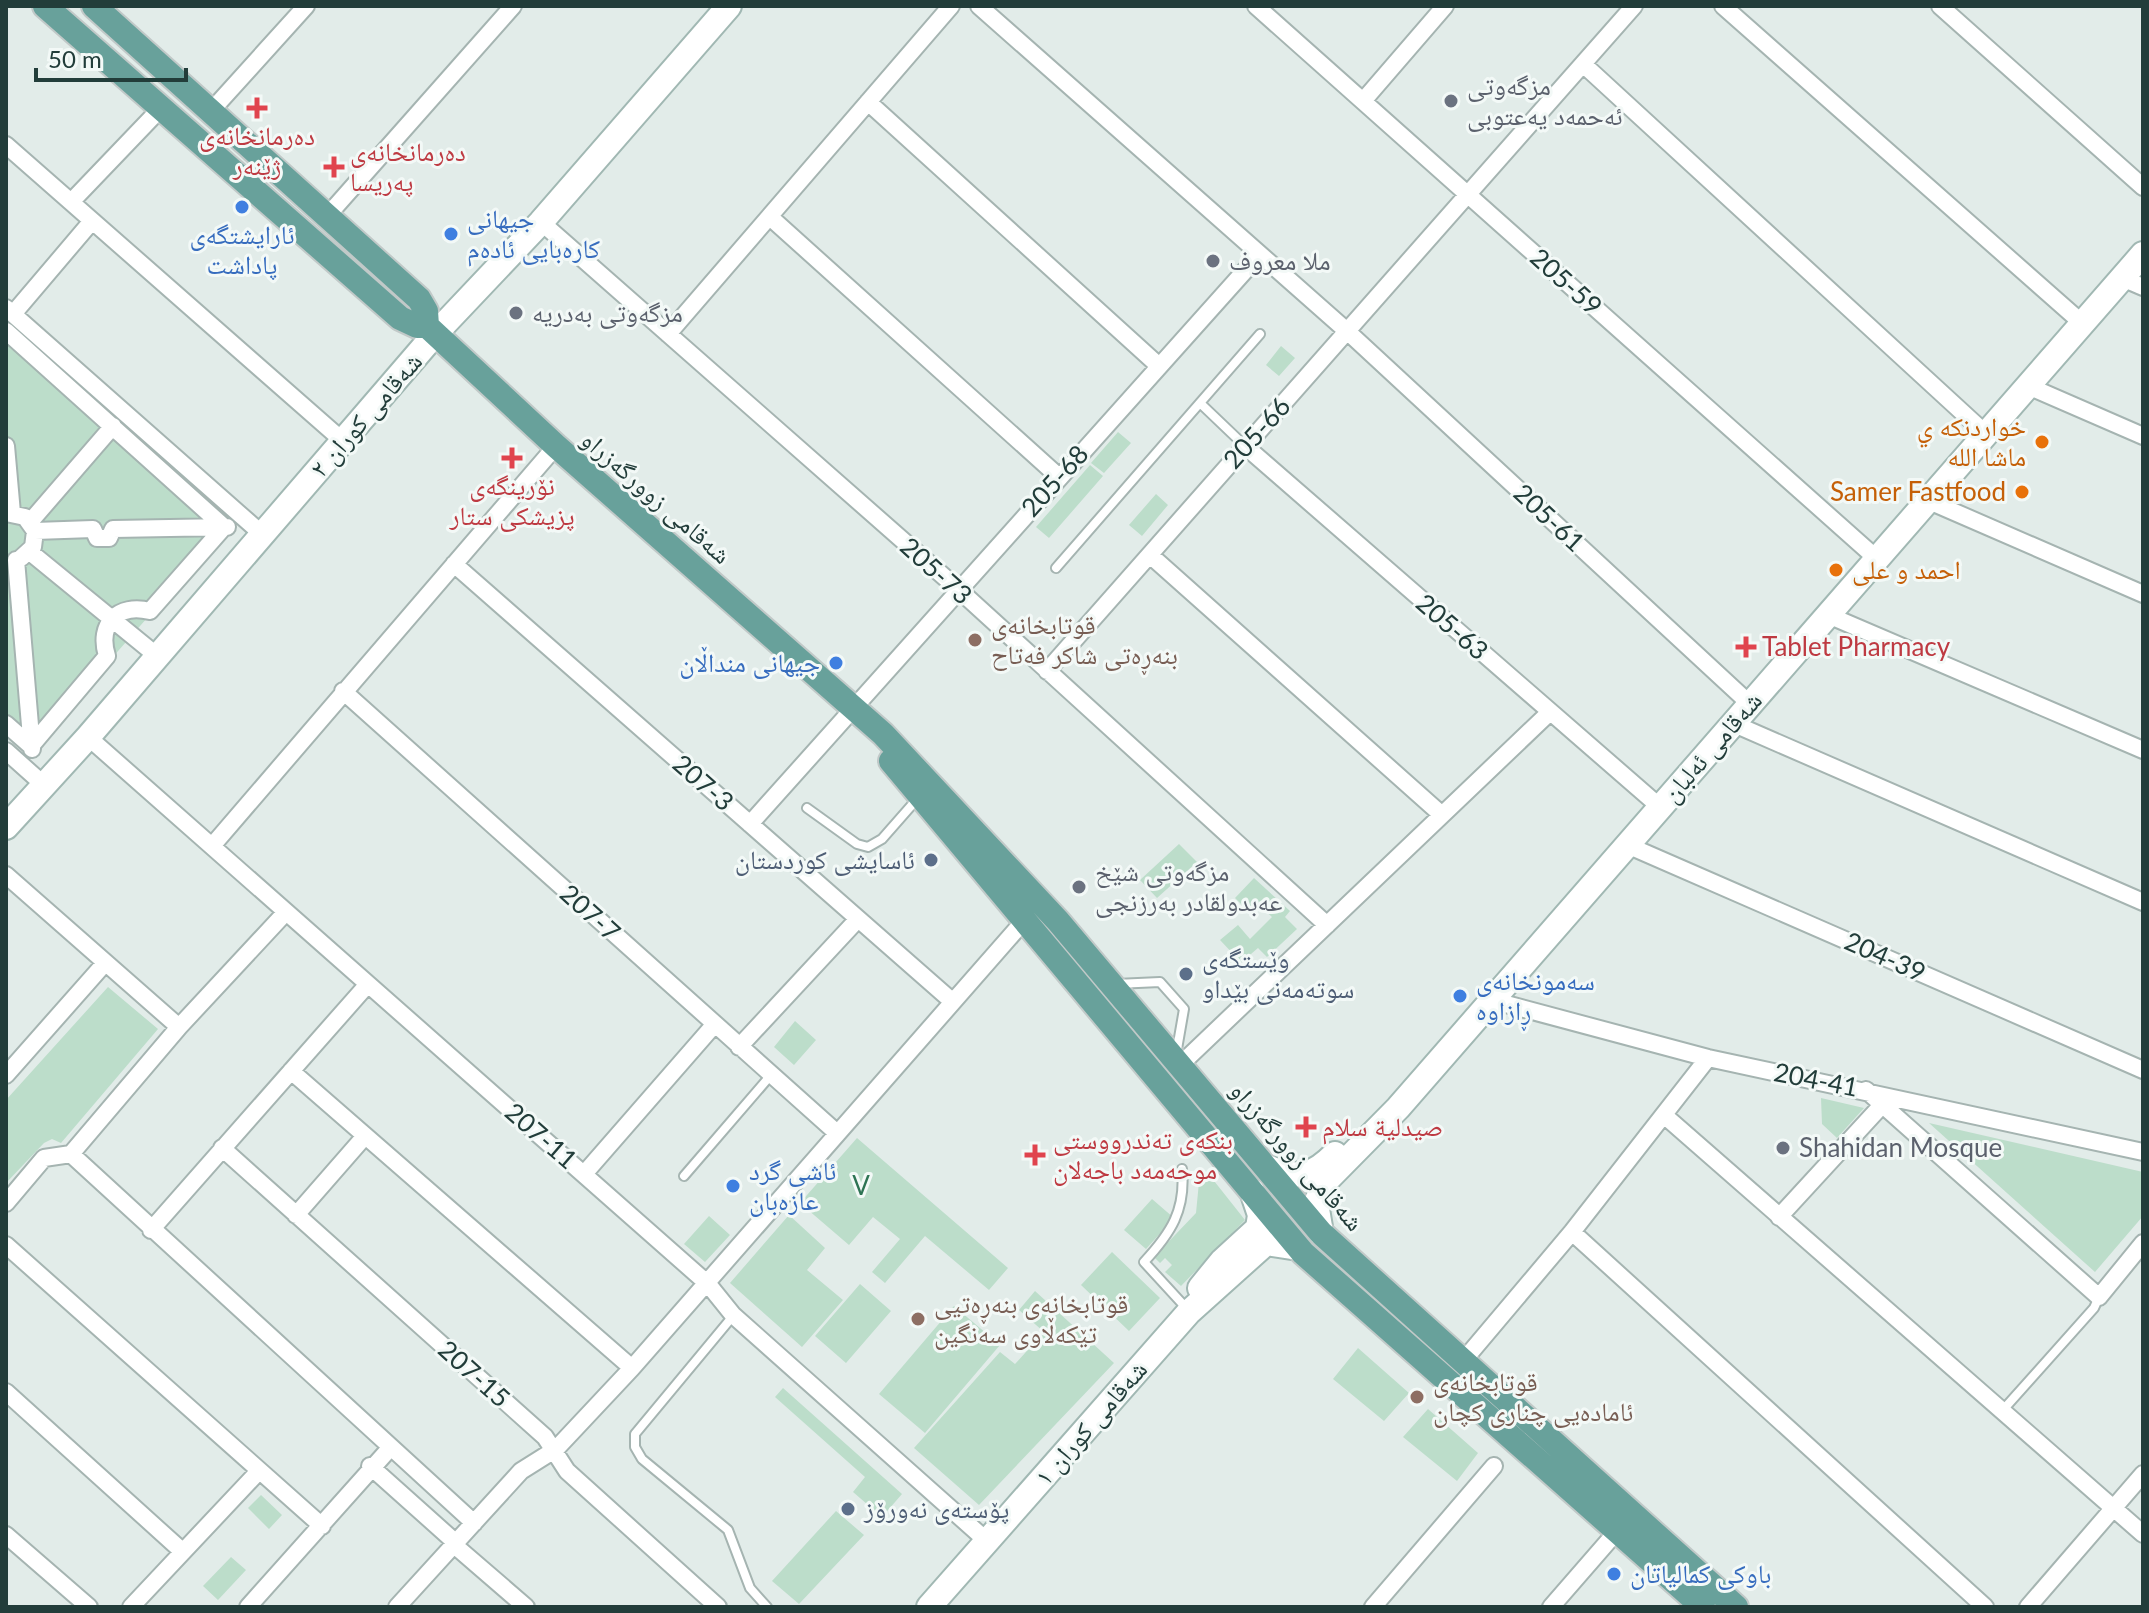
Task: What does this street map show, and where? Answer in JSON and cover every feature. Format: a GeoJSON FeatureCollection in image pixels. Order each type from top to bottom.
{"type":"FeatureCollection","features":[{"type":"Feature","properties":{"kind":"main road","name":"شەقامی زوورگەزراو"},"geometry":{"type":"LineString","coordinates":[[45,6],[400,318],[431,330],[556,446],[883,734],[1008,866],[1269,1168],[1321,1233],[1736,1607]]}},
{"type":"Feature","properties":{"kind":"main road","name":"شەقامی زوورگەزراو"},"geometry":{"type":"LineString","coordinates":[[94,6],[419,299],[431,330]]}},
{"type":"Feature","properties":{"kind":"main road"},"geometry":{"type":"LineString","coordinates":[[116,69],[139,46]]}},
{"type":"Feature","properties":{"kind":"main road","name":"شەقامی زوورگەزراو"},"geometry":{"type":"LineString","coordinates":[[851,707],[918,798],[1298,1248],[1703,1607]]}},
{"type":"Feature","properties":{"kind":"street"},"geometry":{"type":"LineString","coordinates":[[212,110],[306,6]]}},
{"type":"Feature","properties":{"kind":"street"},"geometry":{"type":"LineString","coordinates":[[328,215],[513,6]]}},
{"type":"Feature","properties":{"kind":"street","name":"شەقامی کوران ٢"},"geometry":{"type":"LineString","coordinates":[[6,827],[88,737],[343,441],[431,330],[541,222],[729,6]]}},
{"type":"Feature","properties":{"kind":"street"},"geometry":{"type":"LineString","coordinates":[[668,334],[951,6]]}},
{"type":"Feature","properties":{"kind":"street","name":"205-61"},"geometry":{"type":"LineString","coordinates":[[979,6],[1348,332],[1750,704]]}},
{"type":"Feature","properties":{"kind":"street","name":"205-59"},"geometry":{"type":"LineString","coordinates":[[1256,6],[1876,558]]}},
{"type":"Feature","properties":{"kind":"street"},"geometry":{"type":"LineString","coordinates":[[1363,101],[1445,6]]}},
{"type":"Feature","properties":{"kind":"street","name":"205-66"},"geometry":{"type":"LineString","coordinates":[[1047,671],[1634,6]]}},
{"type":"Feature","properties":{"kind":"street"},"geometry":{"type":"LineString","coordinates":[[1723,6],[2082,323]]}},
{"type":"Feature","properties":{"kind":"street"},"geometry":{"type":"LineString","coordinates":[[1940,6],[2143,187]]}},
{"type":"Feature","properties":{"kind":"street"},"geometry":{"type":"LineString","coordinates":[[1583,64],[1986,434]]}},
{"type":"Feature","properties":{"kind":"street"},"geometry":{"type":"LineString","coordinates":[[868,102],[1159,366]]}},
{"type":"Feature","properties":{"kind":"street"},"geometry":{"type":"LineString","coordinates":[[71,202],[161,108]]}},
{"type":"Feature","properties":{"kind":"street"},"geometry":{"type":"LineString","coordinates":[[6,145],[343,441]]}},
{"type":"Feature","properties":{"kind":"street"},"geometry":{"type":"LineString","coordinates":[[770,217],[1059,477]]}},
{"type":"Feature","properties":{"kind":"street"},"geometry":{"type":"LineString","coordinates":[[92,221],[10,311],[262,534]]}},
{"type":"Feature","properties":{"kind":"street","name":"205-73"},"geometry":{"type":"LineString","coordinates":[[541,222],[958,589],[1327,925]]}},
{"type":"Feature","properties":{"kind":"street","name":"شەقامی ئەلبان"},"geometry":{"type":"LineString","coordinates":[[1321,1233],[1316,1203],[1326,1181],[1408,1095],[2082,323],[2132,283],[2143,254]]}},
{"type":"Feature","properties":{"kind":"street","name":"205-68"},"geometry":{"type":"LineString","coordinates":[[750,824],[851,707],[1259,255]]}},
{"type":"Feature","properties":{"kind":"street"},"geometry":{"type":"LineString","coordinates":[[6,331],[225,527]]}},
{"type":"Feature","properties":{"kind":"street"},"geometry":{"type":"LineString","coordinates":[[2028,386],[2143,436]]}},
{"type":"Feature","properties":{"kind":"street"},"geometry":{"type":"LineString","coordinates":[[32,747],[17,557],[33,526],[113,426]]}},
{"type":"Feature","properties":{"kind":"street"},"geometry":{"type":"LineString","coordinates":[[6,446],[9,513],[33,526],[93,529],[95,536],[103,540],[109,538],[113,529],[225,527]]}},
{"type":"Feature","properties":{"kind":"street"},"geometry":{"type":"LineString","coordinates":[[212,846],[556,446]]}},
{"type":"Feature","properties":{"kind":"street","name":"205-63"},"geometry":{"type":"LineString","coordinates":[[1245,446],[1660,807]]}},
{"type":"Feature","properties":{"kind":"street"},"geometry":{"type":"LineString","coordinates":[[1929,501],[2143,594]]}},
{"type":"Feature","properties":{"kind":"street"},"geometry":{"type":"LineString","coordinates":[[32,747],[107,656],[103,639],[111,618],[128,608],[150,611],[225,527]]}},
{"type":"Feature","properties":{"kind":"street"},"geometry":{"type":"LineString","coordinates":[[1150,555],[1442,815]]}},
{"type":"Feature","properties":{"kind":"street"},"geometry":{"type":"LineString","coordinates":[[17,557],[111,618],[156,655]]}},
{"type":"Feature","properties":{"kind":"street","name":"207-3"},"geometry":{"type":"LineString","coordinates":[[454,564],[953,1002]]}},
{"type":"Feature","properties":{"kind":"street"},"geometry":{"type":"LineString","coordinates":[[1828,615],[2143,750]]}},
{"type":"Feature","properties":{"kind":"street","name":"207-7"},"geometry":{"type":"LineString","coordinates":[[343,691],[837,1133]]}},
{"type":"Feature","properties":{"kind":"street"},"geometry":{"type":"LineString","coordinates":[[1177,1062],[1327,925],[1550,712]]}},
{"type":"Feature","properties":{"kind":"street"},"geometry":{"type":"LineString","coordinates":[[1732,723],[2143,902]]}},
{"type":"Feature","properties":{"kind":"street"},"geometry":{"type":"LineString","coordinates":[[6,724],[32,747]]}},
{"type":"Feature","properties":{"kind":"street","name":"207-11"},"geometry":{"type":"LineString","coordinates":[[88,737],[708,1284],[733,1315],[987,1541]]}},
{"type":"Feature","properties":{"kind":"street"},"geometry":{"type":"LineString","coordinates":[[6,751],[43,784]]}},
{"type":"Feature","properties":{"kind":"street","name":"204-39"},"geometry":{"type":"LineString","coordinates":[[1627,845],[2143,1070]]}},
{"type":"Feature","properties":{"kind":"street"},"geometry":{"type":"LineString","coordinates":[[6,875],[179,1027]]}},
{"type":"Feature","properties":{"kind":"street"},"geometry":{"type":"LineString","coordinates":[[6,1203],[44,1158],[71,1154],[179,1027],[286,912]]}},
{"type":"Feature","properties":{"kind":"street"},"geometry":{"type":"LineString","coordinates":[[739,1047],[858,919]]}},
{"type":"Feature","properties":{"kind":"street"},"geometry":{"type":"LineString","coordinates":[[397,1607],[521,1471],[554,1449],[632,1368],[1023,922]]}},
{"type":"Feature","properties":{"kind":"street"},"geometry":{"type":"LineString","coordinates":[[6,1075],[105,963]]}},
{"type":"Feature","properties":{"kind":"street"},"geometry":{"type":"LineString","coordinates":[[151,1230],[368,984]]}},
{"type":"Feature","properties":{"kind":"street","name":"204-41"},"geometry":{"type":"LineString","coordinates":[[1491,1000],[1708,1058],[1865,1089],[2143,1152]]}},
{"type":"Feature","properties":{"kind":"street"},"geometry":{"type":"LineString","coordinates":[[584,1174],[714,1025]]}},
{"type":"Feature","properties":{"kind":"street"},"geometry":{"type":"LineString","coordinates":[[1464,1360],[1572,1232],[1708,1058]]}},
{"type":"Feature","properties":{"kind":"street"},"geometry":{"type":"LineString","coordinates":[[291,1071],[632,1368]]}},
{"type":"Feature","properties":{"kind":"street"},"geometry":{"type":"LineString","coordinates":[[1865,1089],[2099,1297],[2143,1243]]}},
{"type":"Feature","properties":{"kind":"street","name":"شەقامی ئەلبان"},"geometry":{"type":"LineString","coordinates":[[1269,1168],[1289,1176],[1317,1172],[1381,1109],[1408,1095]]}},
{"type":"Feature","properties":{"kind":"street"},"geometry":{"type":"LineString","coordinates":[[1779,1217],[1882,1105]]}},
{"type":"Feature","properties":{"kind":"street"},"geometry":{"type":"LineString","coordinates":[[1665,1116],[2143,1534]]}},
{"type":"Feature","properties":{"kind":"street"},"geometry":{"type":"LineString","coordinates":[[296,1215],[365,1136]]}},
{"type":"Feature","properties":{"kind":"street","name":"207-15"},"geometry":{"type":"LineString","coordinates":[[222,1148],[554,1449],[567,1471],[718,1607]]}},
{"type":"Feature","properties":{"kind":"street"},"geometry":{"type":"LineString","coordinates":[[71,1154],[474,1523]]}},
{"type":"Feature","properties":{"kind":"street","name":"شەقامی کوران ١"},"geometry":{"type":"LineString","coordinates":[[1189,1312],[1211,1273],[1258,1228],[1260,1215],[1252,1191]]}},
{"type":"Feature","properties":{"kind":"street"},"geometry":{"type":"LineString","coordinates":[[1572,1232],[1985,1607]]}},
{"type":"Feature","properties":{"kind":"street","name":"شەقامی کوران ١"},"geometry":{"type":"LineString","coordinates":[[929,1607],[1189,1312],[1266,1243],[1298,1248]]}},
{"type":"Feature","properties":{"kind":"street"},"geometry":{"type":"LineString","coordinates":[[6,1245],[322,1526]]}},
{"type":"Feature","properties":{"kind":"street"},"geometry":{"type":"LineString","coordinates":[[6,1392],[182,1551]]}},
{"type":"Feature","properties":{"kind":"street"},"geometry":{"type":"LineString","coordinates":[[248,1607],[322,1526],[370,1466],[391,1447]]}},
{"type":"Feature","properties":{"kind":"street"},"geometry":{"type":"LineString","coordinates":[[370,1466],[526,1607]]}},
{"type":"Feature","properties":{"kind":"street"},"geometry":{"type":"LineString","coordinates":[[1373,1607],[1494,1466]]}},
{"type":"Feature","properties":{"kind":"street"},"geometry":{"type":"LineString","coordinates":[[131,1607],[259,1471]]}},
{"type":"Feature","properties":{"kind":"street"},"geometry":{"type":"LineString","coordinates":[[2028,1607],[2143,1474]]}},
{"type":"Feature","properties":{"kind":"street"},"geometry":{"type":"LineString","coordinates":[[1551,1607],[1618,1530]]}},
{"type":"Feature","properties":{"kind":"street"},"geometry":{"type":"LineString","coordinates":[[6,1535],[89,1607]]}},
{"type":"Feature","properties":{"kind":"lane"},"geometry":{"type":"LineString","coordinates":[[1056,568],[1260,334]]}},
{"type":"Feature","properties":{"kind":"lane"},"geometry":{"type":"LineString","coordinates":[[1200,403],[1245,446]]}},
{"type":"Feature","properties":{"kind":"lane"},"geometry":{"type":"LineString","coordinates":[[807,808],[857,844],[868,847],[882,839],[918,798]]}},
{"type":"Feature","properties":{"kind":"lane"},"geometry":{"type":"LineString","coordinates":[[1110,984],[1160,982],[1184,1009],[1177,1062]]}},
{"type":"Feature","properties":{"kind":"lane"},"geometry":{"type":"LineString","coordinates":[[684,1176],[771,1075]]}},
{"type":"Feature","properties":{"kind":"lane"},"geometry":{"type":"LineString","coordinates":[[1182,1169],[1185,1191],[1179,1217],[1166,1239],[1144,1262],[1189,1312]]}},
{"type":"Feature","properties":{"kind":"lane"},"geometry":{"type":"LineString","coordinates":[[2002,1411],[2094,1308],[2099,1297]]}},
{"type":"Feature","properties":{"kind":"lane"},"geometry":{"type":"LineString","coordinates":[[733,1315],[635,1434],[635,1447],[642,1459],[728,1530],[750,1588],[767,1607]]}},
{"type":"Feature","properties":{"kind":"green space"},"geometry":{"type":"Polygon","coordinates":[[[6,328],[227,527],[32,749],[6,726],[6,328]]]}},
{"type":"Feature","properties":{"kind":"green space"},"geometry":{"type":"Polygon","coordinates":[[[1281,346],[1295,358],[1279,376],[1266,365],[1281,346]]]}},
{"type":"Feature","properties":{"kind":"green space"},"geometry":{"type":"Polygon","coordinates":[[[1118,432],[1131,443],[1104,473],[1091,463],[1118,432]]]}},
{"type":"Feature","properties":{"kind":"green space"},"geometry":{"type":"Polygon","coordinates":[[[1090,465],[1103,476],[1049,538],[1036,527],[1090,465]]]}},
{"type":"Feature","properties":{"kind":"green space"},"geometry":{"type":"Polygon","coordinates":[[[1156,494],[1168,505],[1142,536],[1129,525],[1156,494]]]}},
{"type":"Feature","properties":{"kind":"green space"},"geometry":{"type":"Polygon","coordinates":[[[1179,844],[1197,862],[1157,898],[1140,880],[1179,844]]]}},
{"type":"Feature","properties":{"kind":"green space"},"geometry":{"type":"Polygon","coordinates":[[[1254,878],[1290,911],[1285,917],[1297,929],[1267,957],[1258,948],[1237,966],[1236,957],[1220,940],[1238,925],[1250,939],[1272,917],[1260,906],[1251,914],[1235,898],[1254,878]]]}},
{"type":"Feature","properties":{"kind":"green space"},"geometry":{"type":"Polygon","coordinates":[[[108,987],[158,1029],[61,1143],[52,1139],[44,1143],[6,1183],[6,1100],[108,987]]]}},
{"type":"Feature","properties":{"kind":"green space"},"geometry":{"type":"Polygon","coordinates":[[[795,1021],[816,1040],[794,1065],[774,1047],[795,1021]]]}},
{"type":"Feature","properties":{"kind":"green space"},"geometry":{"type":"Polygon","coordinates":[[[1821,1098],[1864,1108],[1837,1138],[1822,1124],[1821,1098]]]}},
{"type":"Feature","properties":{"kind":"green space"},"geometry":{"type":"Polygon","coordinates":[[[1929,1123],[2143,1172],[2143,1216],[2095,1272],[1929,1123]]]}},
{"type":"Feature","properties":{"kind":"green space","name":"V"},"geometry":{"type":"Polygon","coordinates":[[[857,1138],[1008,1268],[989,1290],[925,1236],[885,1283],[872,1272],[900,1239],[873,1217],[849,1245],[800,1203],[857,1138]]]}},
{"type":"Feature","properties":{"kind":"green space"},"geometry":{"type":"Polygon","coordinates":[[[1207,1172],[1245,1220],[1181,1286],[1165,1272],[1172,1265],[1165,1258],[1160,1263],[1154,1257],[1196,1213],[1199,1182],[1207,1172]]]}},
{"type":"Feature","properties":{"kind":"green space"},"geometry":{"type":"Polygon","coordinates":[[[1152,1199],[1174,1218],[1146,1249],[1124,1230],[1152,1199]]]}},
{"type":"Feature","properties":{"kind":"green space"},"geometry":{"type":"Polygon","coordinates":[[[789,1215],[825,1248],[807,1270],[843,1300],[802,1347],[730,1283],[789,1215]]]}},
{"type":"Feature","properties":{"kind":"green space"},"geometry":{"type":"Polygon","coordinates":[[[709,1216],[730,1235],[705,1262],[684,1244],[709,1216]]]}},
{"type":"Feature","properties":{"kind":"green space"},"geometry":{"type":"Polygon","coordinates":[[[1112,1252],[1160,1298],[1129,1331],[1081,1285],[1112,1252]]]}},
{"type":"Feature","properties":{"kind":"green space"},"geometry":{"type":"Polygon","coordinates":[[[860,1284],[891,1311],[846,1363],[815,1336],[860,1284]]]}},
{"type":"Feature","properties":{"kind":"green space"},"geometry":{"type":"Polygon","coordinates":[[[1035,1291],[1114,1363],[979,1505],[914,1448],[1000,1352],[1015,1364],[1044,1332],[1019,1310],[1035,1291]]]}},
{"type":"Feature","properties":{"kind":"green space"},"geometry":{"type":"Polygon","coordinates":[[[954,1306],[1000,1345],[925,1433],[879,1394],[954,1306]]]}},
{"type":"Feature","properties":{"kind":"green space"},"geometry":{"type":"Polygon","coordinates":[[[1358,1348],[1409,1393],[1384,1421],[1333,1379],[1358,1348]]]}},
{"type":"Feature","properties":{"kind":"green space"},"geometry":{"type":"Polygon","coordinates":[[[783,1388],[902,1494],[882,1517],[853,1492],[865,1477],[775,1397],[783,1388]]]}},
{"type":"Feature","properties":{"kind":"green space"},"geometry":{"type":"Polygon","coordinates":[[[1428,1409],[1478,1453],[1457,1481],[1403,1437],[1428,1409]]]}},
{"type":"Feature","properties":{"kind":"green space"},"geometry":{"type":"Polygon","coordinates":[[[261,1495],[282,1515],[269,1529],[248,1508],[261,1495]]]}},
{"type":"Feature","properties":{"kind":"green space"},"geometry":{"type":"Polygon","coordinates":[[[836,1511],[864,1535],[799,1604],[772,1581],[836,1511]]]}},
{"type":"Feature","properties":{"kind":"green space"},"geometry":{"type":"Polygon","coordinates":[[[231,1557],[246,1570],[218,1600],[203,1586],[231,1557]]]}},
{"type":"Feature","properties":{"kind":"place","name":"مزگەوتی ئەحمەد یەعتوبی"},"geometry":{"type":"Point","coordinates":[1451,101]}},
{"type":"Feature","properties":{"kind":"place","name":"دەرمانخانەی ژێنەر"},"geometry":{"type":"Point","coordinates":[257,108]}},
{"type":"Feature","properties":{"kind":"place","name":"دەرمانخانەی پەریسا"},"geometry":{"type":"Point","coordinates":[334,167]}},
{"type":"Feature","properties":{"kind":"place","name":"ئارایشتگەی پاداشت"},"geometry":{"type":"Point","coordinates":[242,207]}},
{"type":"Feature","properties":{"kind":"place","name":"جیهانی کارەبایی ئادەم"},"geometry":{"type":"Point","coordinates":[451,234]}},
{"type":"Feature","properties":{"kind":"place","name":"ملا معروف"},"geometry":{"type":"Point","coordinates":[1213,261]}},
{"type":"Feature","properties":{"kind":"place","name":"مزگه‌وتی به‌دریه"},"geometry":{"type":"Point","coordinates":[516,313]}},
{"type":"Feature","properties":{"kind":"place","name":"خواردنكه ي ماشا الله"},"geometry":{"type":"Point","coordinates":[2042,442]}},
{"type":"Feature","properties":{"kind":"place","name":"نۆرینگەی پزیشکی ستار"},"geometry":{"type":"Point","coordinates":[512,458]}},
{"type":"Feature","properties":{"kind":"place","name":"Samer Fastfood"},"geometry":{"type":"Point","coordinates":[2022,492]}},
{"type":"Feature","properties":{"kind":"place","name":"احمد و علی"},"geometry":{"type":"Point","coordinates":[1836,570]}},
{"type":"Feature","properties":{"kind":"place","name":"قوتابخانەی بنەڕەتی شاكر فەتاح"},"geometry":{"type":"Point","coordinates":[975,640]}},
{"type":"Feature","properties":{"kind":"place","name":"Tablet Pharmacy"},"geometry":{"type":"Point","coordinates":[1746,647]}},
{"type":"Feature","properties":{"kind":"place","name":"جیهانی منداڵان"},"geometry":{"type":"Point","coordinates":[836,663]}},
{"type":"Feature","properties":{"kind":"place","name":"ئاسایشی كوردستان"},"geometry":{"type":"Point","coordinates":[931,860]}},
{"type":"Feature","properties":{"kind":"place","name":"مزگەوتی شێخ عەبدولقادر بەرزنجی"},"geometry":{"type":"Point","coordinates":[1079,887]}},
{"type":"Feature","properties":{"kind":"place","name":"وێستگەی سوتەمەنی بێداو"},"geometry":{"type":"Point","coordinates":[1186,974]}},
{"type":"Feature","properties":{"kind":"place","name":"سەمونخانەی ڕازاوە"},"geometry":{"type":"Point","coordinates":[1460,996]}},
{"type":"Feature","properties":{"kind":"place","name":"صیدلیة سلام"},"geometry":{"type":"Point","coordinates":[1306,1127]}},
{"type":"Feature","properties":{"kind":"place","name":"Shahidan Mosque"},"geometry":{"type":"Point","coordinates":[1783,1148]}},
{"type":"Feature","properties":{"kind":"place","name":"بنکەی تەندرووستی موحەمەد باجەلان"},"geometry":{"type":"Point","coordinates":[1035,1155]}},
{"type":"Feature","properties":{"kind":"place","name":"ئاشی گرد عازه‌بان"},"geometry":{"type":"Point","coordinates":[733,1186]}},
{"type":"Feature","properties":{"kind":"place","name":"قوتابخانەی بنەڕەتیی تێکەڵاوی سەنگین"},"geometry":{"type":"Point","coordinates":[918,1319]}},
{"type":"Feature","properties":{"kind":"place","name":"قوتابخانەی ئامادەیی چناری کچان"},"geometry":{"type":"Point","coordinates":[1417,1397]}},
{"type":"Feature","properties":{"kind":"place","name":"پۆسته‌ی نه‌ورۆز"},"geometry":{"type":"Point","coordinates":[848,1509]}},
{"type":"Feature","properties":{"kind":"place","name":"باوکی کمالیاتان"},"geometry":{"type":"Point","coordinates":[1614,1574]}}]}
